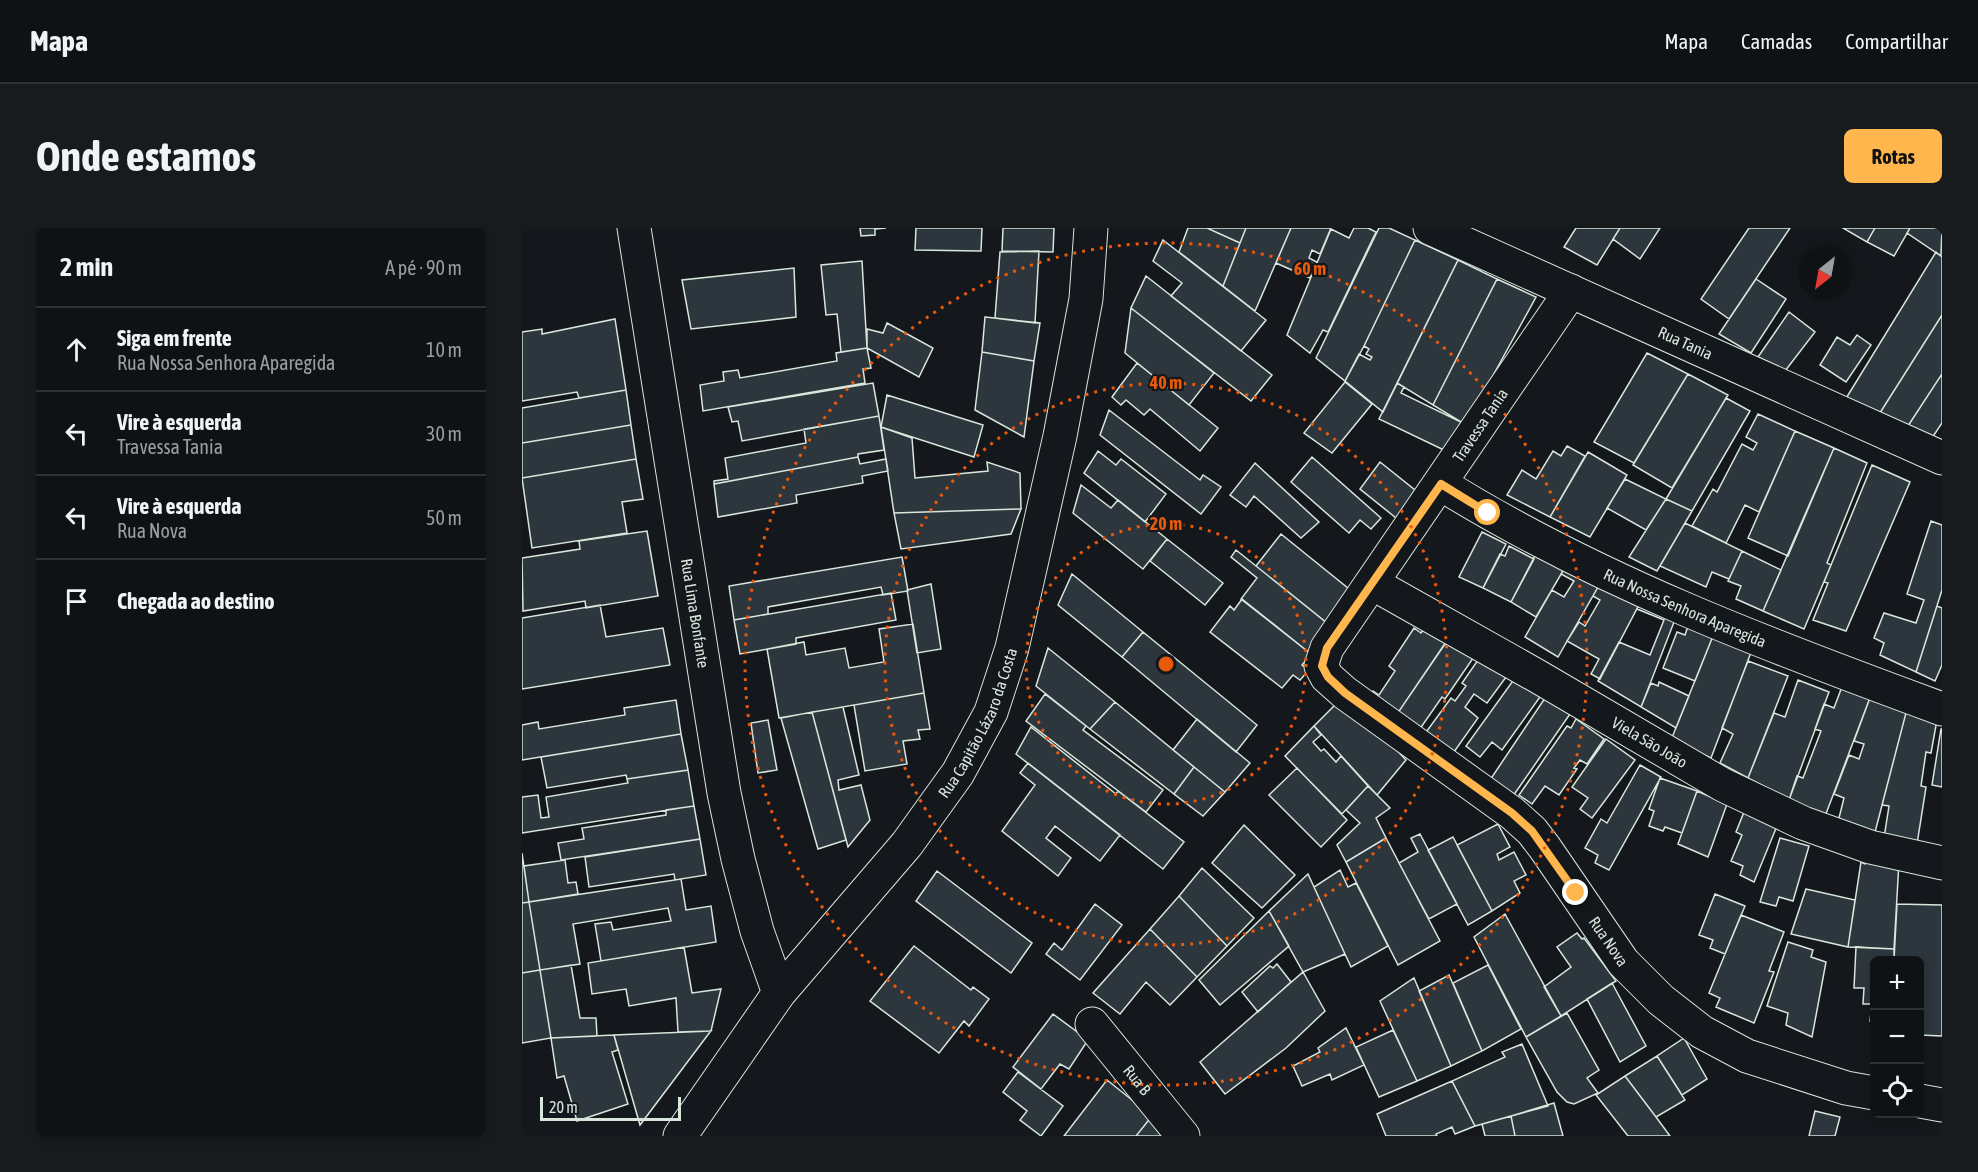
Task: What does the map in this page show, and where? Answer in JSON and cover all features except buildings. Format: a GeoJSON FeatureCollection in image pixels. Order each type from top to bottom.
{"type":"FeatureCollection","features":[{"type":"Feature","properties":{"kind":"street","name":"Rua Lima Bonfante"},"geometry":{"type":"LineString","coordinates":[[634,228],[724,793],[738,859],[758,931],[779,993]]}},
{"type":"Feature","properties":{"kind":"street","name":"Rua Capitão Lázaro da Costa"},"geometry":{"type":"LineString","coordinates":[[680,1136],[779,993],[907,844],[958,773],[991,712],[1012,648],[1060,436],[1086,299],[1091,228]]}},
{"type":"Feature","properties":{"kind":"street","name":"Rua Tania"},"geometry":{"type":"LineString","coordinates":[[1430,228],[1942,458]]}},
{"type":"Feature","properties":{"kind":"street","name":"Travessa Tania"},"geometry":{"type":"LineString","coordinates":[[1327,648],[1571,291]]}},
{"type":"Feature","properties":{"kind":"street","name":"Rua Nossa Senhora Aparegida"},"geometry":{"type":"LineString","coordinates":[[1441,484],[1488,513],[1640,590],[1799,656],[1942,709]]}},
{"type":"Feature","properties":{"kind":"street","name":"Viela São João"},"geometry":{"type":"LineString","coordinates":[[1372,583],[1723,785],[1803,823],[1836,835],[1870,847],[1942,863]]}},
{"type":"Feature","properties":{"kind":"street","name":"Rua Nova"},"geometry":{"type":"LineString","coordinates":[[1327,648],[1322,666],[1328,677],[1339,687],[1512,813],[1532,831],[1623,962],[1660,1000],[1702,1032],[1747,1056],[1846,1088],[1870,1092]]}},
{"type":"Feature","properties":{"kind":"street","name":"Rua B"},"geometry":{"type":"LineString","coordinates":[[1092,1024],[1184,1136]]}},
{"type":"Feature","properties":{"kind":"street"},"geometry":{"type":"LineString","coordinates":[[1924,1102],[1942,1104]]}},
{"type":"Feature","properties":{"kind":"route"},"geometry":{"type":"LineString","coordinates":[[1488,513],[1441,484],[1327,648],[1322,666],[1328,677],[1345,693],[1512,813],[1532,831],[1576,893]]}}]}
